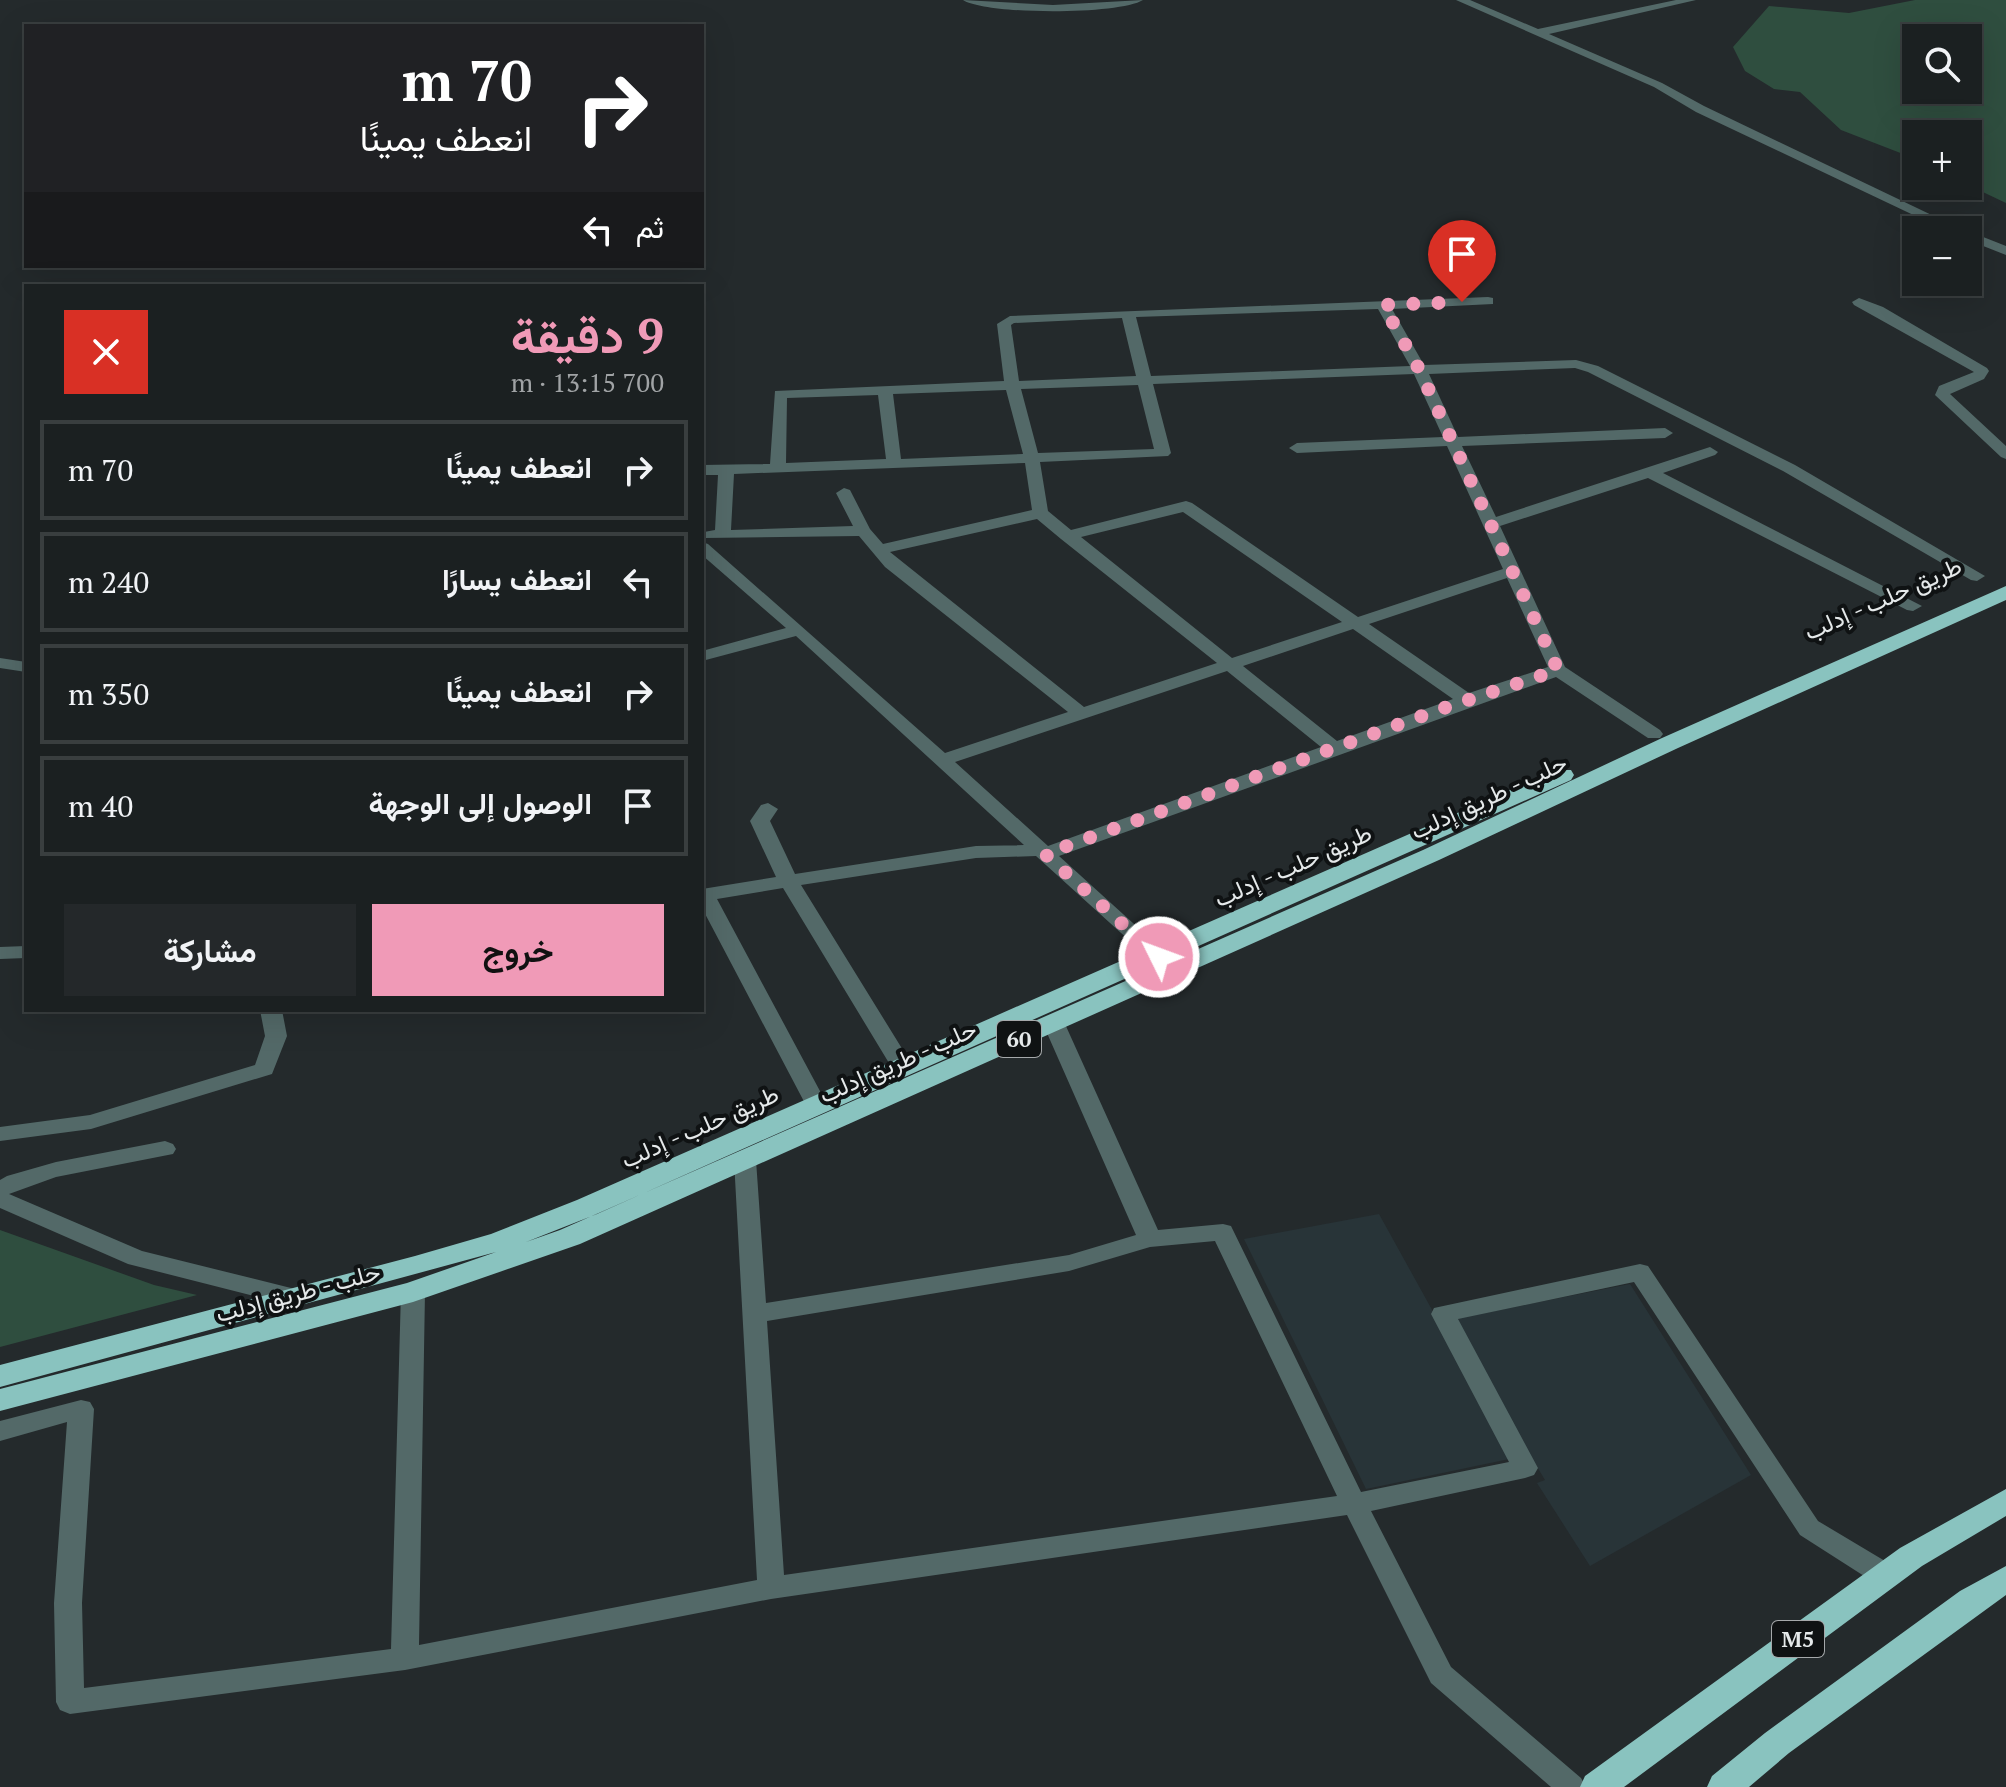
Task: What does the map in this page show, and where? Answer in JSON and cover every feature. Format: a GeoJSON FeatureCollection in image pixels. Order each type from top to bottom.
{"type":"FeatureCollection","features":[{"type":"Feature","properties":{"kind":"highway","name":"طريق حلب - إدلب"},"geometry":{"type":"LineString","coordinates":[[0,1376],[416,1266],[501,1241],[587,1207],[1662,738],[2006,574]]}},
{"type":"Feature","properties":{"kind":"highway","name":"حلب - طريق إدلب"},"geometry":{"type":"LineString","coordinates":[[0,1400],[413,1292],[570,1237],[1431,855],[1662,738],[2006,592]]}},
{"type":"Feature","properties":{"kind":"highway","name":"M5"},"geometry":{"type":"LineString","coordinates":[[1597,1787],[1885,1575],[2006,1501]]}},
{"type":"Feature","properties":{"kind":"highway"},"geometry":{"type":"LineString","coordinates":[[1724,1787],[1789,1734],[1972,1600],[2006,1579]]}},
{"type":"Feature","properties":{"kind":"street"},"geometry":{"type":"LineString","coordinates":[[968,0],[1055,8],[1138,0]]}},
{"type":"Feature","properties":{"kind":"street"},"geometry":{"type":"LineString","coordinates":[[1461,0],[1658,85],[1714,116],[1926,216]]}},
{"type":"Feature","properties":{"kind":"street"},"geometry":{"type":"LineString","coordinates":[[1536,33],[1691,0]]}},
{"type":"Feature","properties":{"kind":"street"},"geometry":{"type":"LineString","coordinates":[[1982,241],[2006,251]]}},
{"type":"Feature","properties":{"kind":"street"},"geometry":{"type":"LineString","coordinates":[[1334,748],[1040,513],[1032,459],[1012,385],[1004,324],[1010,320],[1128,314],[1488,301]]}},
{"type":"Feature","properties":{"kind":"street"},"geometry":{"type":"LineString","coordinates":[[1859,302],[1982,371],[1979,376],[1944,389],[1942,395],[2006,454]]}},
{"type":"Feature","properties":{"kind":"street"},"geometry":{"type":"LineString","coordinates":[[1383,305],[1419,369],[1558,670],[1662,738]]}},
{"type":"Feature","properties":{"kind":"street"},"geometry":{"type":"LineString","coordinates":[[704,470],[1163,453],[1128,314]]}},
{"type":"Feature","properties":{"kind":"street"},"geometry":{"type":"LineString","coordinates":[[778,467],[780,394],[1558,363],[1593,369],[1789,468],[1977,576]]}},
{"type":"Feature","properties":{"kind":"street"},"geometry":{"type":"LineString","coordinates":[[885,389],[894,462]]}},
{"type":"Feature","properties":{"kind":"street"},"geometry":{"type":"LineString","coordinates":[[1297,448],[1665,433]]}},
{"type":"Feature","properties":{"kind":"street"},"geometry":{"type":"LineString","coordinates":[[1491,524],[1710,452]]}},
{"type":"Feature","properties":{"kind":"street"},"geometry":{"type":"LineString","coordinates":[[723,534],[726,470]]}},
{"type":"Feature","properties":{"kind":"street"},"geometry":{"type":"LineString","coordinates":[[1649,472],[1913,606]]}},
{"type":"Feature","properties":{"kind":"street"},"geometry":{"type":"LineString","coordinates":[[844,493],[863,531],[878,550],[1082,714]]}},
{"type":"Feature","properties":{"kind":"street"},"geometry":{"type":"LineString","coordinates":[[1067,536],[1186,506],[1467,700]]}},
{"type":"Feature","properties":{"kind":"street"},"geometry":{"type":"LineString","coordinates":[[878,550],[1040,513]]}},
{"type":"Feature","properties":{"kind":"street"},"geometry":{"type":"LineString","coordinates":[[704,536],[863,531]]}},
{"type":"Feature","properties":{"kind":"street"},"geometry":{"type":"LineString","coordinates":[[704,549],[799,630],[1159,957]]}},
{"type":"Feature","properties":{"kind":"street"},"geometry":{"type":"LineString","coordinates":[[942,760],[1512,571]]}},
{"type":"Feature","properties":{"kind":"street"},"geometry":{"type":"LineString","coordinates":[[704,655],[799,630]]}},
{"type":"Feature","properties":{"kind":"street"},"geometry":{"type":"LineString","coordinates":[[0,663],[24,667]]}},
{"type":"Feature","properties":{"kind":"street"},"geometry":{"type":"LineString","coordinates":[[704,895],[976,852],[1043,852],[1558,670]]}},
{"type":"Feature","properties":{"kind":"street"},"geometry":{"type":"LineString","coordinates":[[768,809],[760,821],[788,881],[903,1068]]}},
{"type":"Feature","properties":{"kind":"street"},"geometry":{"type":"LineString","coordinates":[[704,897],[817,1106]]}},
{"type":"Feature","properties":{"kind":"street"},"geometry":{"type":"LineString","coordinates":[[0,953],[24,952]]}},
{"type":"Feature","properties":{"kind":"street"},"geometry":{"type":"LineString","coordinates":[[0,1134],[91,1122],[264,1069],[276,1036],[271,1012]]}},
{"type":"Feature","properties":{"kind":"street"},"geometry":{"type":"LineString","coordinates":[[1054,1024],[1150,1239]]}},
{"type":"Feature","properties":{"kind":"street"},"geometry":{"type":"LineString","coordinates":[[0,1189],[10,1183],[58,1171],[165,1149]]}},
{"type":"Feature","properties":{"kind":"street"},"geometry":{"type":"LineString","coordinates":[[745,1160],[771,1588]]}},
{"type":"Feature","properties":{"kind":"street"},"geometry":{"type":"LineString","coordinates":[[0,1199],[136,1258],[294,1297]]}},
{"type":"Feature","properties":{"kind":"street"},"geometry":{"type":"LineString","coordinates":[[754,1314],[1069,1263],[1150,1239],[1223,1232],[1354,1504],[1441,1675],[1571,1787]]}},
{"type":"Feature","properties":{"kind":"street"},"geometry":{"type":"LineString","coordinates":[[0,1431],[81,1409],[68,1603],[70,1702],[405,1659],[771,1588],[1354,1504],[1525,1468],[1443,1314],[1640,1272],[1809,1528],[1885,1575]]}},
{"type":"Feature","properties":{"kind":"street"},"geometry":{"type":"LineString","coordinates":[[405,1659],[413,1292]]}},
{"type":"Feature","properties":{"kind":"shaded area"},"geometry":{"type":"Polygon","coordinates":[[[1379,1214],[1514,1458],[1366,1489],[1244,1239],[1379,1214]]]}},
{"type":"Feature","properties":{"kind":"shaded area"},"geometry":{"type":"Polygon","coordinates":[[[1630,1284],[1751,1475],[1590,1566],[1537,1483],[1545,1480],[1454,1328],[1459,1318],[1630,1284]]]}},
{"type":"Feature","properties":{"kind":"green space"},"geometry":{"type":"Polygon","coordinates":[[[1915,0],[2006,0],[2006,203],[1982,192],[1982,120],[1902,120],[1902,154],[1841,130],[1800,92],[1774,89],[1745,71],[1733,47],[1769,6],[1849,13],[1915,0]]]}},
{"type":"Feature","properties":{"kind":"green space"},"geometry":{"type":"Polygon","coordinates":[[[0,1230],[154,1285],[197,1295],[0,1347],[0,1230]]]}},
{"type":"Feature","properties":{"kind":"route"},"geometry":{"type":"LineString","coordinates":[[1159,957],[1045,854],[1441,709],[1558,670],[1419,369],[1383,305],[1462,302]]}}]}
